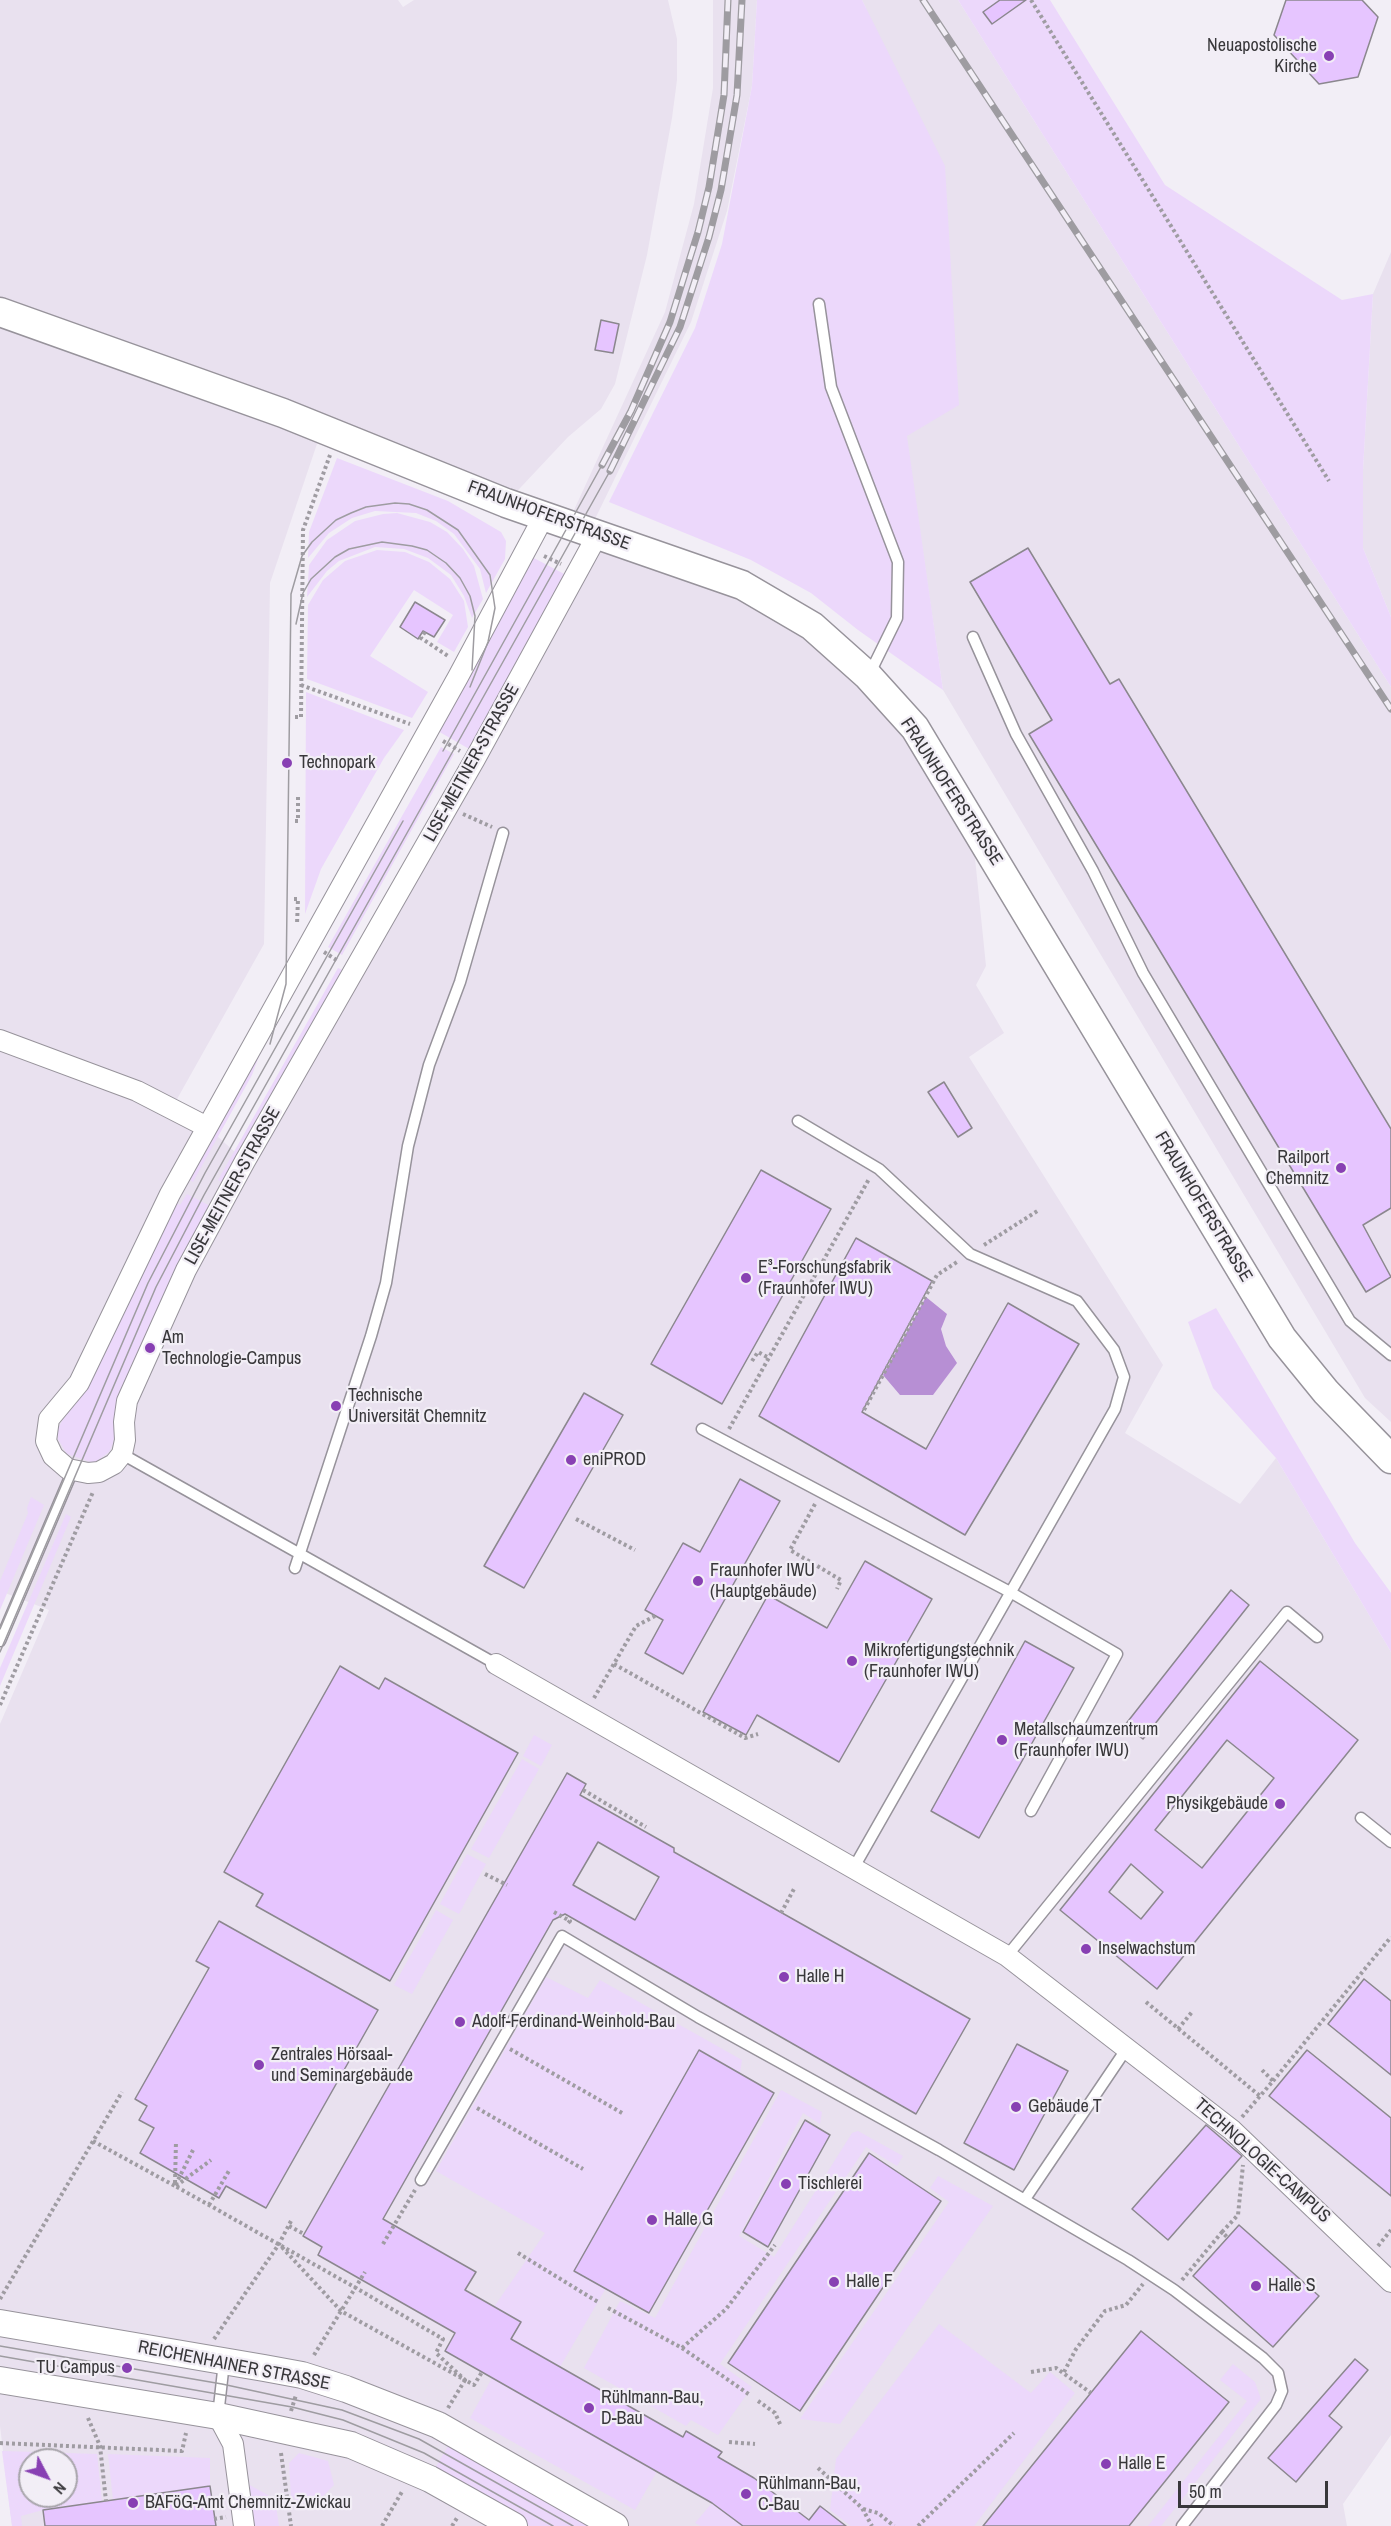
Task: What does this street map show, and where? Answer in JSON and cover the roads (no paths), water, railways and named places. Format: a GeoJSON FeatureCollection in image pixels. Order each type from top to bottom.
{"type":"FeatureCollection","features":[{"type":"Feature","properties":{"kind":"main road","name":"FRAUNHOFERSTRASSE"},"geometry":{"type":"LineString","coordinates":[[0,312],[283,413],[544,516],[742,585],[812,627],[868,676],[915,728],[1282,1338],[1326,1392],[1391,1459]]}},
{"type":"Feature","properties":{"kind":"street"},"geometry":{"type":"LineString","coordinates":[[122,1454],[114,1464],[99,1472],[73,1470],[53,1456],[46,1441],[49,1419],[79,1383],[142,1247],[544,516]]}},
{"type":"Feature","properties":{"kind":"street","name":"LISE-MEITNER-STRASSE"},"geometry":{"type":"LineString","coordinates":[[122,1454],[127,1401],[186,1270],[245,1161],[475,759],[598,534]]}},
{"type":"Feature","properties":{"kind":"street"},"geometry":{"type":"LineString","coordinates":[[0,1040],[137,1091],[207,1127]]}},
{"type":"Feature","properties":{"kind":"street","name":"TECHNOLOGIE-CAMPUS"},"geometry":{"type":"LineString","coordinates":[[496,1664],[1007,1956],[1232,2130],[1389,2276]]}},
{"type":"Feature","properties":{"kind":"street","name":"REICHENHAINER STRASSE"},"geometry":{"type":"LineString","coordinates":[[0,2323],[302,2375],[379,2401],[438,2425],[615,2526]]}},
{"type":"Feature","properties":{"kind":"street"},"geometry":{"type":"LineString","coordinates":[[0,2380],[218,2416],[351,2445],[412,2472],[514,2526]]}},
{"type":"Feature","properties":{"kind":"street"},"geometry":{"type":"LineString","coordinates":[[218,2416],[233,2444],[244,2526]]}},
{"type":"Feature","properties":{"kind":"lane"},"geometry":{"type":"LineString","coordinates":[[819,304],[831,387],[898,562],[897,618],[868,676]]}},
{"type":"Feature","properties":{"kind":"lane"},"geometry":{"type":"LineString","coordinates":[[973,637],[1016,734],[1093,872],[1143,973],[1350,1321],[1391,1355]]}},
{"type":"Feature","properties":{"kind":"lane"},"geometry":{"type":"LineString","coordinates":[[295,1568],[371,1336],[386,1283],[414,1123],[429,1065],[460,982],[503,833]]}},
{"type":"Feature","properties":{"kind":"lane"},"geometry":{"type":"LineString","coordinates":[[798,1121],[876,1167],[970,1254],[1077,1300],[1114,1350],[1124,1377],[1115,1409],[853,1869]]}},
{"type":"Feature","properties":{"kind":"lane"},"geometry":{"type":"LineString","coordinates":[[702,1429],[1010,1592],[1117,1654],[1030,1811]]}},
{"type":"Feature","properties":{"kind":"lane"},"geometry":{"type":"LineString","coordinates":[[122,1454],[496,1664]]}},
{"type":"Feature","properties":{"kind":"lane"},"geometry":{"type":"LineString","coordinates":[[0,1641],[73,1470]]}},
{"type":"Feature","properties":{"kind":"lane"},"geometry":{"type":"LineString","coordinates":[[1007,1956],[1287,1612],[1317,1637]]}},
{"type":"Feature","properties":{"kind":"lane"},"geometry":{"type":"LineString","coordinates":[[1361,1818],[1391,1842]]}},
{"type":"Feature","properties":{"kind":"lane"},"geometry":{"type":"LineString","coordinates":[[421,2180],[562,1936],[707,2022],[1025,2199],[1150,2274],[1263,2358],[1278,2373],[1282,2391],[1265,2421],[1182,2526]]}},
{"type":"Feature","properties":{"kind":"lane"},"geometry":{"type":"LineString","coordinates":[[1025,2199],[1127,2048]]}},
{"type":"Feature","properties":{"kind":"lane"},"geometry":{"type":"LineString","coordinates":[[212,2360],[218,2416]]}},
{"type":"Feature","properties":{"kind":"tram line"},"geometry":{"type":"LineString","coordinates":[[443,751],[602,465]]}},
{"type":"Feature","properties":{"kind":"tram line"},"geometry":{"type":"LineString","coordinates":[[0,1652],[156,1287],[204,1195],[610,471]]}},
{"type":"Feature","properties":{"kind":"tram line"},"geometry":{"type":"LineString","coordinates":[[270,1044],[286,984],[291,594],[302,556],[312,542],[336,520],[366,507],[395,503],[409,504],[427,510],[458,530],[490,575],[495,608],[488,642],[470,687]]}},
{"type":"Feature","properties":{"kind":"tram line"},"geometry":{"type":"LineString","coordinates":[[296,624],[303,593],[311,579],[335,557],[349,549],[382,542],[412,546],[427,550],[446,563],[460,578],[470,596],[475,616],[472,670]]}},
{"type":"Feature","properties":{"kind":"tram line"},"geometry":{"type":"LineString","coordinates":[[0,1629],[148,1283],[205,1173],[403,821]]}},
{"type":"Feature","properties":{"kind":"tram line"},"geometry":{"type":"LineString","coordinates":[[0,2346],[222,2384],[342,2410],[419,2439],[573,2526]]}},
{"type":"Feature","properties":{"kind":"tram line"},"geometry":{"type":"LineString","coordinates":[[0,2356],[292,2407],[343,2420],[424,2453],[553,2526]]}},
{"type":"Feature","properties":{"kind":"railway"},"geometry":{"type":"LineString","coordinates":[[602,465],[631,411],[670,322],[698,232],[709,187],[724,95],[728,0]]}},
{"type":"Feature","properties":{"kind":"railway"},"geometry":{"type":"LineString","coordinates":[[610,471],[680,327],[709,237],[721,190],[737,95],[742,0]]}},
{"type":"Feature","properties":{"kind":"railway"},"geometry":{"type":"LineString","coordinates":[[923,0],[1391,709]]}},
{"type":"Feature","properties":{"kind":"place","name":"Neuapostolische Kirche"},"geometry":{"type":"Point","coordinates":[1329,56]}},
{"type":"Feature","properties":{"kind":"place","name":"Technopark"},"geometry":{"type":"Point","coordinates":[287,763]}},
{"type":"Feature","properties":{"kind":"place","name":"Railport Chemnitz"},"geometry":{"type":"Point","coordinates":[1341,1168]}},
{"type":"Feature","properties":{"kind":"place","name":"E³-Forschungsfabrik (Fraunhofer IWU)"},"geometry":{"type":"Point","coordinates":[746,1278]}},
{"type":"Feature","properties":{"kind":"place","name":"Am Technologie-Campus"},"geometry":{"type":"Point","coordinates":[150,1348]}},
{"type":"Feature","properties":{"kind":"place","name":"Technische Universität Chemnitz"},"geometry":{"type":"Point","coordinates":[336,1406]}},
{"type":"Feature","properties":{"kind":"place","name":"eniPROD"},"geometry":{"type":"Point","coordinates":[571,1460]}},
{"type":"Feature","properties":{"kind":"place","name":"Fraunhofer IWU (Hauptgebäude)"},"geometry":{"type":"Point","coordinates":[698,1581]}},
{"type":"Feature","properties":{"kind":"place","name":"Mikrofertigungstechnik (Fraunhofer IWU)"},"geometry":{"type":"Point","coordinates":[852,1661]}},
{"type":"Feature","properties":{"kind":"place","name":"Metallschaumzentrum (Fraunhofer IWU)"},"geometry":{"type":"Point","coordinates":[1002,1740]}},
{"type":"Feature","properties":{"kind":"place","name":"Physikgebäude"},"geometry":{"type":"Point","coordinates":[1280,1804]}},
{"type":"Feature","properties":{"kind":"place","name":"Inselwachstum"},"geometry":{"type":"Point","coordinates":[1086,1949]}},
{"type":"Feature","properties":{"kind":"place","name":"Halle H"},"geometry":{"type":"Point","coordinates":[784,1977]}},
{"type":"Feature","properties":{"kind":"place","name":"Adolf-Ferdinand-Weinhold-Bau"},"geometry":{"type":"Point","coordinates":[460,2022]}},
{"type":"Feature","properties":{"kind":"place","name":"Zentrales Hörsaal- und Seminargebäude"},"geometry":{"type":"Point","coordinates":[259,2065]}},
{"type":"Feature","properties":{"kind":"place","name":"Gebäude T"},"geometry":{"type":"Point","coordinates":[1016,2107]}},
{"type":"Feature","properties":{"kind":"place","name":"Tischlerei"},"geometry":{"type":"Point","coordinates":[786,2184]}},
{"type":"Feature","properties":{"kind":"place","name":"Halle G"},"geometry":{"type":"Point","coordinates":[652,2220]}},
{"type":"Feature","properties":{"kind":"place","name":"Halle F"},"geometry":{"type":"Point","coordinates":[834,2282]}},
{"type":"Feature","properties":{"kind":"place","name":"Halle S"},"geometry":{"type":"Point","coordinates":[1256,2286]}},
{"type":"Feature","properties":{"kind":"place","name":"TU Campus"},"geometry":{"type":"Point","coordinates":[127,2368]}},
{"type":"Feature","properties":{"kind":"place","name":"Rühlmann-Bau, D-Bau"},"geometry":{"type":"Point","coordinates":[589,2408]}},
{"type":"Feature","properties":{"kind":"place","name":"Halle E"},"geometry":{"type":"Point","coordinates":[1106,2464]}},
{"type":"Feature","properties":{"kind":"place","name":"Rühlmann-Bau, C-Bau"},"geometry":{"type":"Point","coordinates":[746,2494]}},
{"type":"Feature","properties":{"kind":"place","name":"BAFöG-Amt Chemnitz-Zwickau"},"geometry":{"type":"Point","coordinates":[133,2503]}}]}
